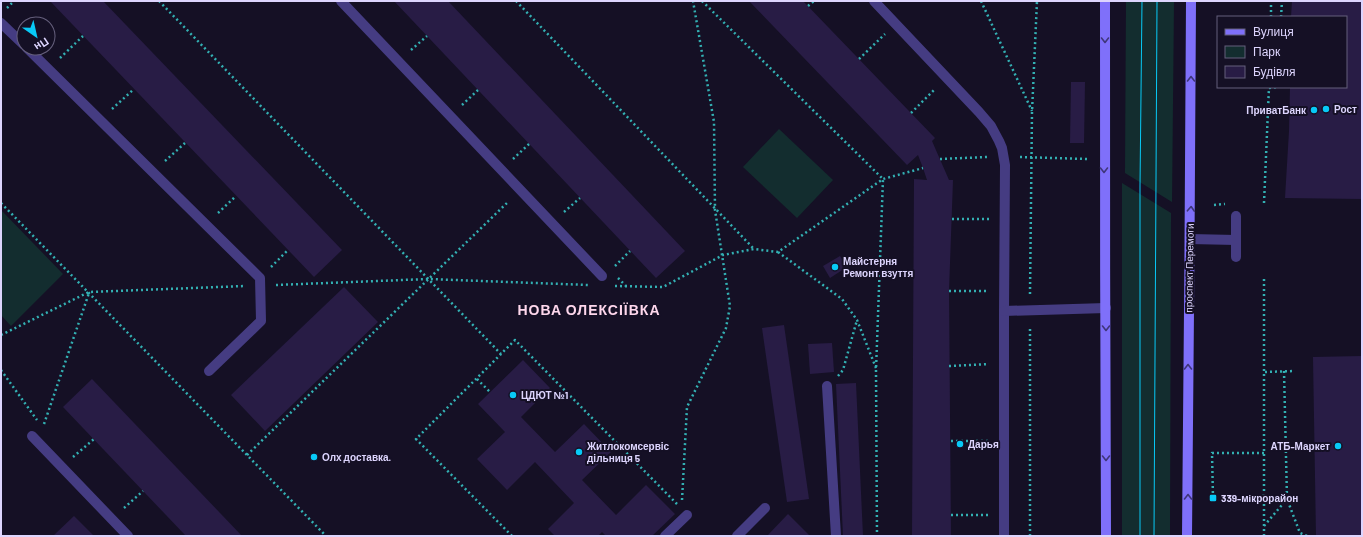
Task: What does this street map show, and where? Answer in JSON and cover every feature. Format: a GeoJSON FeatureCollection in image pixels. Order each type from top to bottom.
{"type":"FeatureCollection","features":[{"type":"Feature","properties":{"kind":"main road"},"geometry":{"type":"LineString","coordinates":[[1105,1],[1104,168],[1106,308],[1106,536]]}},
{"type":"Feature","properties":{"kind":"main road","name":"проспект Перемоги"},"geometry":{"type":"LineString","coordinates":[[1187,536],[1191,207],[1191,1]]}},
{"type":"Feature","properties":{"kind":"lane"},"geometry":{"type":"LineString","coordinates":[[341,1],[602,276]]}},
{"type":"Feature","properties":{"kind":"lane"},"geometry":{"type":"LineString","coordinates":[[874,1],[979,112],[995,133],[1004,156],[1004,536]]}},
{"type":"Feature","properties":{"kind":"lane"},"geometry":{"type":"LineString","coordinates":[[1,23],[16,37]]}},
{"type":"Feature","properties":{"kind":"lane"},"geometry":{"type":"LineString","coordinates":[[35,56],[260,278],[261,321],[209,371]]}},
{"type":"Feature","properties":{"kind":"lane"},"geometry":{"type":"LineString","coordinates":[[1236,216],[1236,257]]}},
{"type":"Feature","properties":{"kind":"lane"},"geometry":{"type":"LineString","coordinates":[[1190,239],[1236,240]]}},
{"type":"Feature","properties":{"kind":"lane"},"geometry":{"type":"LineString","coordinates":[[1004,311],[1106,308]]}},
{"type":"Feature","properties":{"kind":"lane"},"geometry":{"type":"LineString","coordinates":[[827,386],[836,536]]}},
{"type":"Feature","properties":{"kind":"lane"},"geometry":{"type":"LineString","coordinates":[[32,436],[128,536]]}},
{"type":"Feature","properties":{"kind":"lane"},"geometry":{"type":"LineString","coordinates":[[736,536],[765,508]]}},
{"type":"Feature","properties":{"kind":"lane"},"geometry":{"type":"LineString","coordinates":[[665,536],[687,515]]}},
{"type":"Feature","properties":{"kind":"path"},"geometry":{"type":"LineString","coordinates":[[4,10],[14,1]]}},
{"type":"Feature","properties":{"kind":"path"},"geometry":{"type":"LineString","coordinates":[[159,1],[501,354]]}},
{"type":"Feature","properties":{"kind":"path"},"geometry":{"type":"LineString","coordinates":[[516,1],[754,249]]}},
{"type":"Feature","properties":{"kind":"path"},"geometry":{"type":"LineString","coordinates":[[512,536],[416,439],[515,340],[681,508],[687,406],[726,328],[730,306],[715,210],[714,122],[693,1]]}},
{"type":"Feature","properties":{"kind":"path"},"geometry":{"type":"LineString","coordinates":[[702,1],[883,179],[876,370],[877,536]]}},
{"type":"Feature","properties":{"kind":"path"},"geometry":{"type":"LineString","coordinates":[[808,6],[814,1]]}},
{"type":"Feature","properties":{"kind":"path"},"geometry":{"type":"LineString","coordinates":[[981,1],[1032,112],[1038,1]]}},
{"type":"Feature","properties":{"kind":"path"},"geometry":{"type":"LineString","coordinates":[[1271,1],[1271,16]]}},
{"type":"Feature","properties":{"kind":"path"},"geometry":{"type":"LineString","coordinates":[[1281,16],[1282,1]]}},
{"type":"Feature","properties":{"kind":"path"},"geometry":{"type":"LineString","coordinates":[[859,59],[889,30]]}},
{"type":"Feature","properties":{"kind":"path"},"geometry":{"type":"LineString","coordinates":[[56,62],[83,36]]}},
{"type":"Feature","properties":{"kind":"path"},"geometry":{"type":"LineString","coordinates":[[407,54],[427,36]]}},
{"type":"Feature","properties":{"kind":"path"},"geometry":{"type":"LineString","coordinates":[[911,113],[940,84]]}},
{"type":"Feature","properties":{"kind":"path"},"geometry":{"type":"LineString","coordinates":[[1264,203],[1269,88]]}},
{"type":"Feature","properties":{"kind":"path"},"geometry":{"type":"LineString","coordinates":[[108,113],[134,89]]}},
{"type":"Feature","properties":{"kind":"path"},"geometry":{"type":"LineString","coordinates":[[459,108],[478,90]]}},
{"type":"Feature","properties":{"kind":"path"},"geometry":{"type":"LineString","coordinates":[[160,165],[185,143]]}},
{"type":"Feature","properties":{"kind":"path"},"geometry":{"type":"LineString","coordinates":[[510,162],[529,144]]}},
{"type":"Feature","properties":{"kind":"path"},"geometry":{"type":"LineString","coordinates":[[940,159],[1004,156],[1087,159]]}},
{"type":"Feature","properties":{"kind":"path"},"geometry":{"type":"LineString","coordinates":[[778,252],[883,179],[923,168]]}},
{"type":"Feature","properties":{"kind":"path"},"geometry":{"type":"LineString","coordinates":[[247,455],[520,190]]}},
{"type":"Feature","properties":{"kind":"path"},"geometry":{"type":"LineString","coordinates":[[213,218],[236,196]]}},
{"type":"Feature","properties":{"kind":"path"},"geometry":{"type":"LineString","coordinates":[[560,216],[580,198]]}},
{"type":"Feature","properties":{"kind":"path"},"geometry":{"type":"LineString","coordinates":[[1,204],[89,292],[326,536]]}},
{"type":"Feature","properties":{"kind":"path"},"geometry":{"type":"LineString","coordinates":[[1214,205],[1227,204]]}},
{"type":"Feature","properties":{"kind":"path"},"geometry":{"type":"LineString","coordinates":[[952,219],[995,219]]}},
{"type":"Feature","properties":{"kind":"path"},"geometry":{"type":"LineString","coordinates":[[610,286],[663,287],[723,255],[754,249],[778,252],[842,299],[857,320],[876,370]]}},
{"type":"Feature","properties":{"kind":"path"},"geometry":{"type":"LineString","coordinates":[[267,271],[288,250]]}},
{"type":"Feature","properties":{"kind":"path"},"geometry":{"type":"LineString","coordinates":[[611,270],[630,251]]}},
{"type":"Feature","properties":{"kind":"path"},"geometry":{"type":"LineString","coordinates":[[1264,276],[1264,536]]}},
{"type":"Feature","properties":{"kind":"path"},"geometry":{"type":"LineString","coordinates":[[1,335],[89,292],[428,279],[595,285]]}},
{"type":"Feature","properties":{"kind":"path"},"geometry":{"type":"LineString","coordinates":[[949,292],[995,291]]}},
{"type":"Feature","properties":{"kind":"path"},"geometry":{"type":"LineString","coordinates":[[42,428],[89,292]]}},
{"type":"Feature","properties":{"kind":"path"},"geometry":{"type":"LineString","coordinates":[[827,386],[843,370],[857,320]]}},
{"type":"Feature","properties":{"kind":"path"},"geometry":{"type":"LineString","coordinates":[[949,366],[995,364]]}},
{"type":"Feature","properties":{"kind":"path"},"geometry":{"type":"LineString","coordinates":[[1284,371],[1287,499],[1300,533],[1307,536]]}},
{"type":"Feature","properties":{"kind":"path"},"geometry":{"type":"LineString","coordinates":[[1265,372],[1295,371]]}},
{"type":"Feature","properties":{"kind":"path"},"geometry":{"type":"LineString","coordinates":[[477,379],[490,392]]}},
{"type":"Feature","properties":{"kind":"path"},"geometry":{"type":"LineString","coordinates":[[72,459],[94,439]]}},
{"type":"Feature","properties":{"kind":"path"},"geometry":{"type":"LineString","coordinates":[[951,441],[995,441]]}},
{"type":"Feature","properties":{"kind":"path"},"geometry":{"type":"LineString","coordinates":[[1213,498],[1212,453],[1264,452]]}},
{"type":"Feature","properties":{"kind":"path"},"geometry":{"type":"LineString","coordinates":[[121,511],[143,490]]}},
{"type":"Feature","properties":{"kind":"path"},"geometry":{"type":"LineString","coordinates":[[1264,527],[1287,499]]}},
{"type":"Feature","properties":{"kind":"path"},"geometry":{"type":"LineString","coordinates":[[951,515],[995,515]]}},
{"type":"Feature","properties":{"kind":"green space"},"geometry":{"type":"Polygon","coordinates":[[[1126,1],[1174,1],[1172,202],[1125,173],[1126,1]]]}},
{"type":"Feature","properties":{"kind":"green space"},"geometry":{"type":"Polygon","coordinates":[[[779,129],[833,180],[797,218],[743,167],[779,129]]]}},
{"type":"Feature","properties":{"kind":"green space"},"geometry":{"type":"Polygon","coordinates":[[[1122,183],[1171,213],[1170,536],[1122,536],[1122,183]]]}},
{"type":"Feature","properties":{"kind":"green space"},"geometry":{"type":"Polygon","coordinates":[[[1,210],[63,274],[11,326],[1,315],[1,210]]]}},
{"type":"Feature","properties":{"kind":"building"},"geometry":{"type":"Polygon","coordinates":[[[50,1],[103,1],[342,250],[314,277],[50,1]]]}},
{"type":"Feature","properties":{"kind":"building"},"geometry":{"type":"Polygon","coordinates":[[[394,1],[448,1],[685,251],[656,278],[394,1]]]}},
{"type":"Feature","properties":{"kind":"building"},"geometry":{"type":"Polygon","coordinates":[[[749,1],[803,1],[935,138],[932,141],[949,180],[953,180],[949,291],[951,536],[912,536],[914,179],[927,180],[923,168],[918,155],[907,165],[749,1]]]}},
{"type":"Feature","properties":{"kind":"building","name":"Рост"},"geometry":{"type":"Polygon","coordinates":[[[1292,1],[1362,1],[1362,199],[1285,198],[1290,88],[1347,88],[1347,16],[1291,16],[1292,1]]]}},
{"type":"Feature","properties":{"kind":"building"},"geometry":{"type":"Polygon","coordinates":[[[1071,82],[1085,82],[1084,143],[1070,143],[1071,82]]]}},
{"type":"Feature","properties":{"kind":"building","name":"Майстерня Ремонт взуття"},"geometry":{"type":"Polygon","coordinates":[[[840,256],[847,267],[830,278],[823,266],[840,256]]]}},
{"type":"Feature","properties":{"kind":"building"},"geometry":{"type":"Polygon","coordinates":[[[344,287],[378,322],[265,431],[231,395],[344,287]]]}},
{"type":"Feature","properties":{"kind":"building"},"geometry":{"type":"Polygon","coordinates":[[[784,325],[809,499],[787,502],[762,328],[784,325]]]}},
{"type":"Feature","properties":{"kind":"building"},"geometry":{"type":"Polygon","coordinates":[[[832,343],[834,372],[810,374],[808,344],[832,343]]]}},
{"type":"Feature","properties":{"kind":"building","name":"АТБ-Маркет"},"geometry":{"type":"Polygon","coordinates":[[[1362,356],[1362,536],[1316,536],[1313,357],[1362,356]]]}},
{"type":"Feature","properties":{"kind":"building"},"geometry":{"type":"Polygon","coordinates":[[[523,360],[550,388],[521,417],[555,452],[584,424],[611,452],[582,480],[616,515],[646,485],[675,514],[652,536],[606,536],[602,532],[598,536],[555,536],[548,529],[574,503],[535,462],[507,490],[477,459],[505,432],[478,404],[523,360]]]}},
{"type":"Feature","properties":{"kind":"building"},"geometry":{"type":"Polygon","coordinates":[[[92,379],[242,536],[186,536],[63,407],[92,379]]]}},
{"type":"Feature","properties":{"kind":"building"},"geometry":{"type":"Polygon","coordinates":[[[856,383],[863,536],[843,536],[836,384],[856,383]]]}},
{"type":"Feature","properties":{"kind":"building"},"geometry":{"type":"Polygon","coordinates":[[[788,514],[810,536],[767,536],[788,514]]]}},
{"type":"Feature","properties":{"kind":"building"},"geometry":{"type":"Polygon","coordinates":[[[74,516],[93,535],[92,536],[53,536],[74,516]]]}},
{"type":"Feature","properties":{"kind":"tram line"},"geometry":{"type":"LineString","coordinates":[[1140,536],[1140,186],[1142,1]]}},
{"type":"Feature","properties":{"kind":"tram line"},"geometry":{"type":"LineString","coordinates":[[1154,536],[1157,1]]}},
{"type":"Feature","properties":{"kind":"place","name":"Рост"},"geometry":{"type":"Point","coordinates":[1326,109]}},
{"type":"Feature","properties":{"kind":"place","name":"ПриватБанк"},"geometry":{"type":"Point","coordinates":[1314,110]}},
{"type":"Feature","properties":{"kind":"place","name":"Майстерня Ремонт взуття"},"geometry":{"type":"Point","coordinates":[835,267]}},
{"type":"Feature","properties":{"kind":"place","name":"ЦДЮТ №1"},"geometry":{"type":"Point","coordinates":[513,395]}},
{"type":"Feature","properties":{"kind":"place","name":"Дарья"},"geometry":{"type":"Point","coordinates":[960,444]}},
{"type":"Feature","properties":{"kind":"place","name":"АТБ-Маркет"},"geometry":{"type":"Point","coordinates":[1338,446]}},
{"type":"Feature","properties":{"kind":"place","name":"Житлокомсервіс дільниця 5"},"geometry":{"type":"Point","coordinates":[579,452]}},
{"type":"Feature","properties":{"kind":"place","name":"Олх доставка."},"geometry":{"type":"Point","coordinates":[314,457]}},
{"type":"Feature","properties":{"kind":"place","name":"339-мiкрорайон"},"geometry":{"type":"Point","coordinates":[1213,498]}},
{"type":"Feature","properties":{"kind":"district","name":"НОВА ОЛЕКСІЇВКА"},"geometry":{"type":"Point","coordinates":[589,309]}}]}
